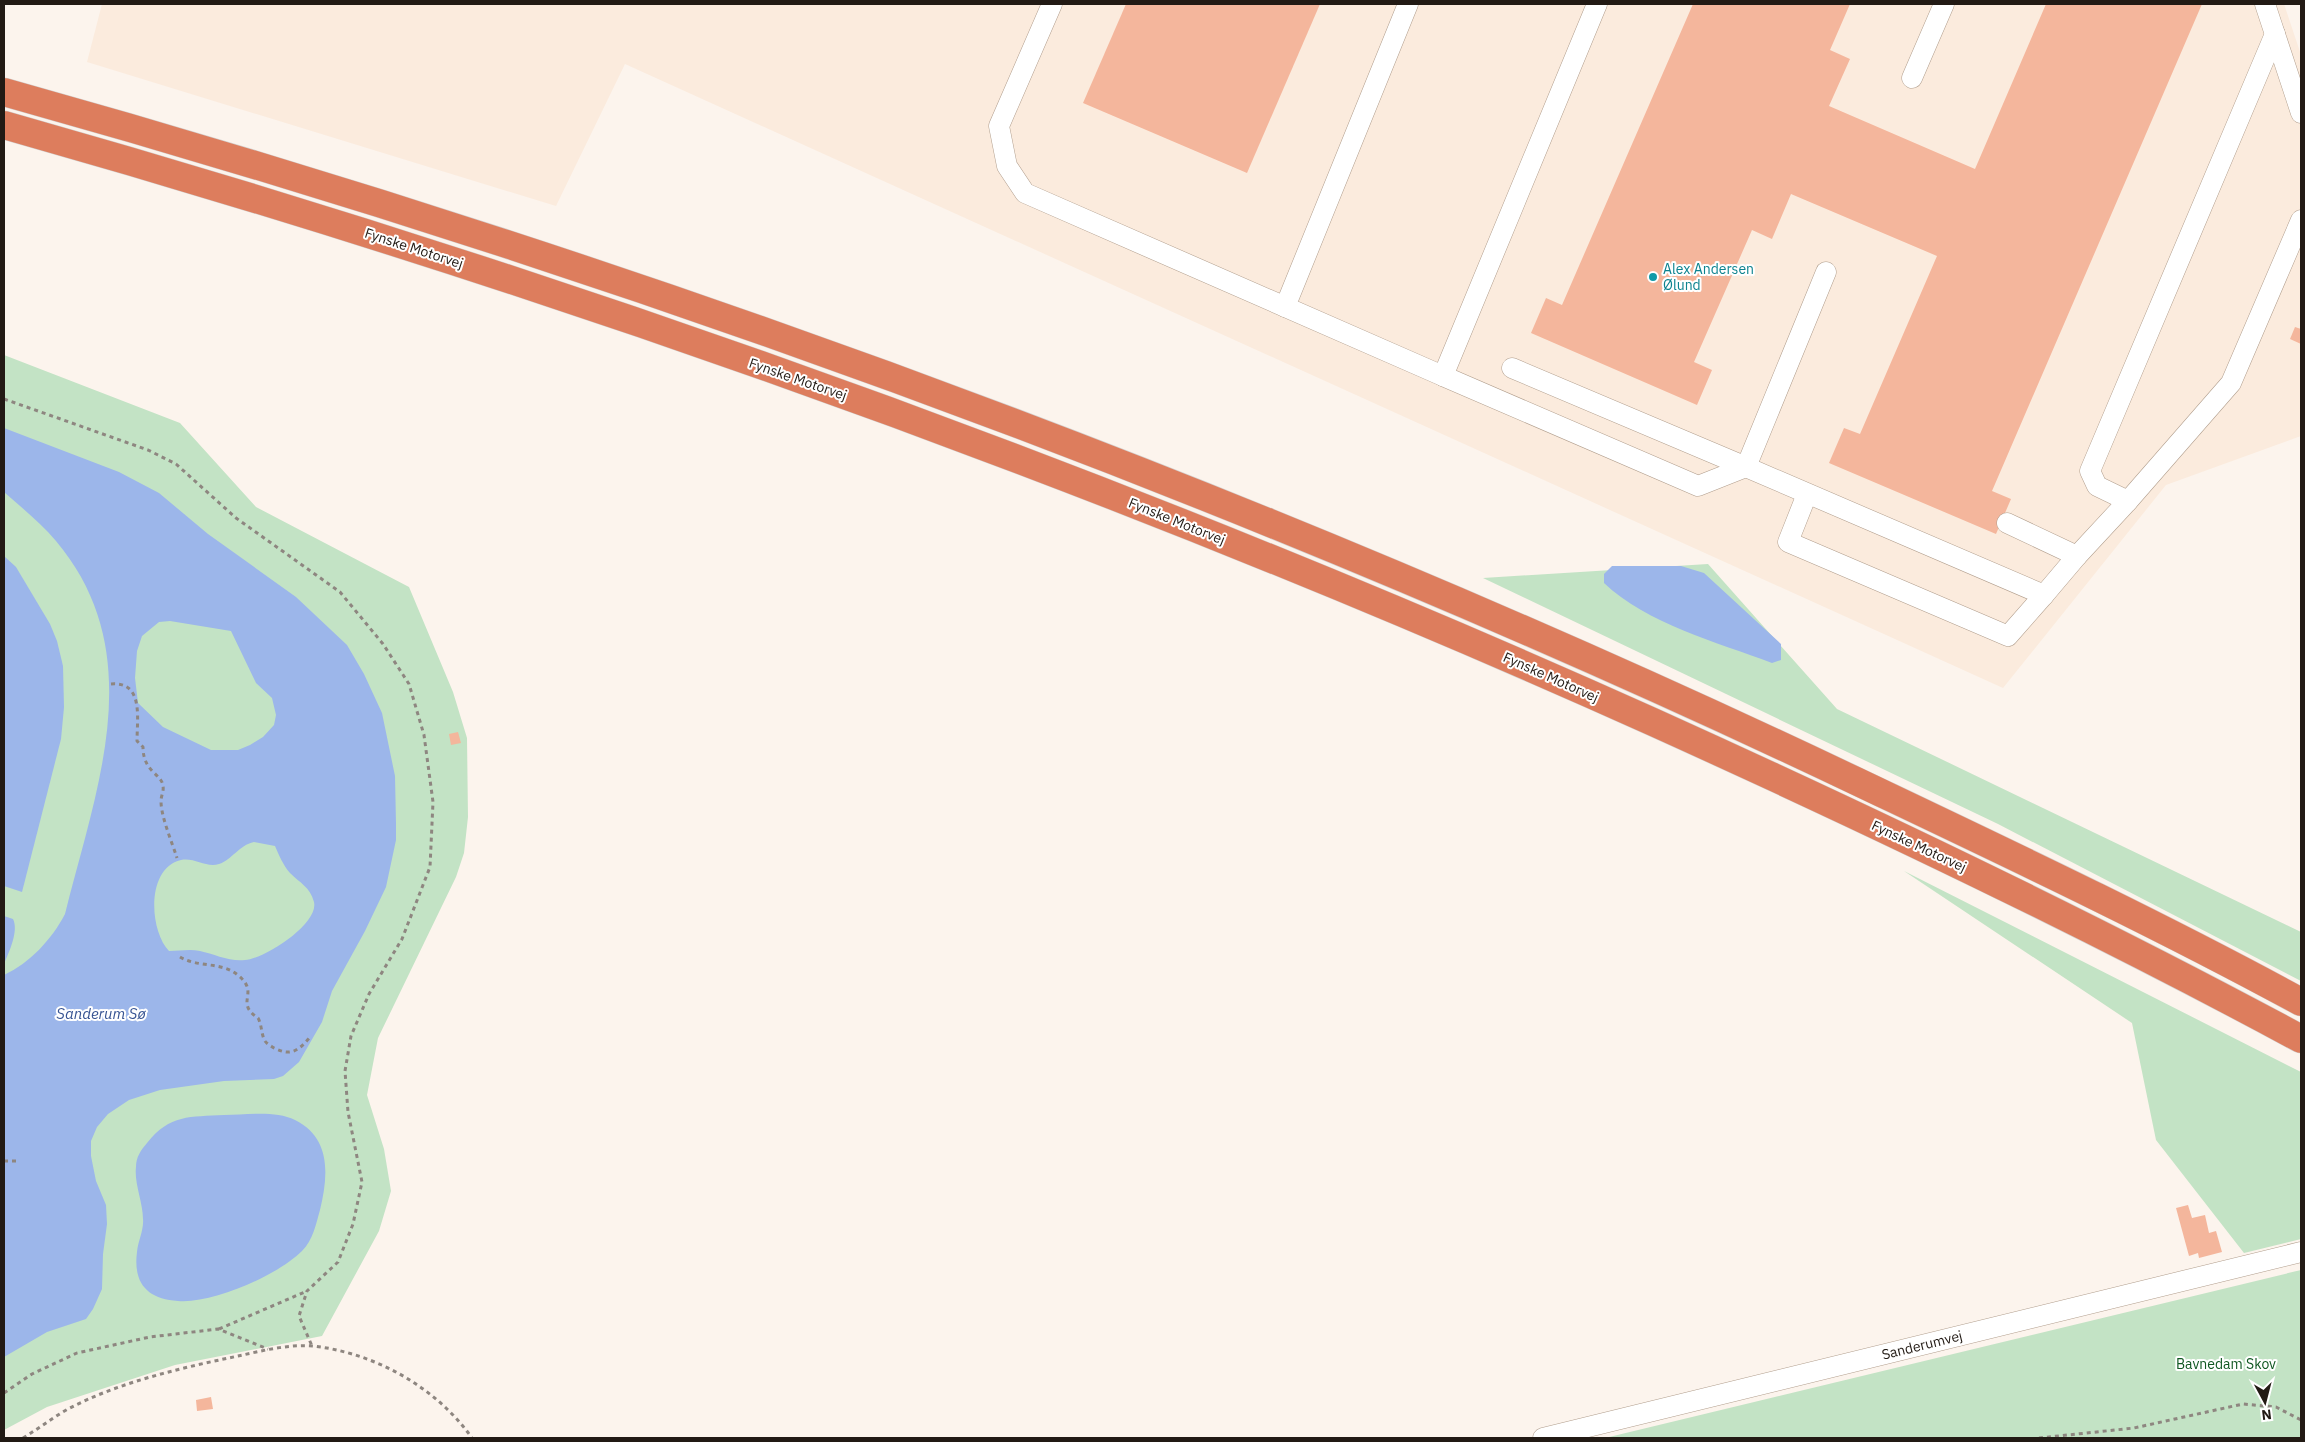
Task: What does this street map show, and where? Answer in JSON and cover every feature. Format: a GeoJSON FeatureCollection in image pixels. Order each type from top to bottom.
{"type":"FeatureCollection","features":[{"type":"Feature","properties":{"kind":"highway"},"geometry":{"type":"LineString","coordinates":[[4,92],[338,190],[559,261],[954,401],[1161,479],[1557,644],[1756,733],[2012,855],[2301,1002]]}},
{"type":"Feature","properties":{"kind":"highway","name":"Fynske Motorvej"},"geometry":{"type":"LineString","coordinates":[[4,125],[146,165],[346,226],[549,292],[943,430],[1158,513],[1367,597],[1742,762],[1988,879],[2235,1003],[2301,1039]]}},
{"type":"Feature","properties":{"kind":"street"},"geometry":{"type":"LineString","coordinates":[[1052,4],[999,126],[1007,166],[1025,193],[1698,486],[1746,467],[1826,272]]}},
{"type":"Feature","properties":{"kind":"street"},"geometry":{"type":"LineString","coordinates":[[1285,307],[1408,4]]}},
{"type":"Feature","properties":{"kind":"street"},"geometry":{"type":"LineString","coordinates":[[1443,376],[1597,4]]}},
{"type":"Feature","properties":{"kind":"street"},"geometry":{"type":"LineString","coordinates":[[1912,78],[1944,4]]}},
{"type":"Feature","properties":{"kind":"street"},"geometry":{"type":"LineString","coordinates":[[2265,4],[2301,113]]}},
{"type":"Feature","properties":{"kind":"street"},"geometry":{"type":"LineString","coordinates":[[2128,501],[2096,486],[2090,471],[2275,34]]}},
{"type":"Feature","properties":{"kind":"street"},"geometry":{"type":"LineString","coordinates":[[1808,494],[1788,542],[2008,636],[2231,383],[2301,220]]}},
{"type":"Feature","properties":{"kind":"street"},"geometry":{"type":"LineString","coordinates":[[1512,368],[2044,596]]}},
{"type":"Feature","properties":{"kind":"street"},"geometry":{"type":"LineString","coordinates":[[2007,523],[2077,556]]}},
{"type":"Feature","properties":{"kind":"street","name":"Sanderumvej"},"geometry":{"type":"LineString","coordinates":[[1543,1438],[2301,1252]]}},
{"type":"Feature","properties":{"kind":"path"},"geometry":{"type":"LineString","coordinates":[[4,398],[148,450],[176,464],[236,518],[340,592],[383,644],[409,684],[424,736],[434,802],[430,867],[402,940],[369,994],[351,1036],[345,1071],[348,1112],[362,1182],[353,1224],[338,1262],[307,1291],[218,1330],[150,1336],[77,1353],[32,1374],[4,1393]]}},
{"type":"Feature","properties":{"kind":"path"},"geometry":{"type":"LineString","coordinates":[[111,684],[119,683],[134,692],[137,706],[137,741],[143,747],[143,761],[152,774],[161,779],[163,785],[160,801],[162,811],[177,858]]}},
{"type":"Feature","properties":{"kind":"path"},"geometry":{"type":"LineString","coordinates":[[180,957],[186,960],[223,967],[238,974],[246,982],[249,991],[246,1006],[258,1018],[265,1042],[270,1046],[282,1052],[293,1053],[300,1049],[311,1036]]}},
{"type":"Feature","properties":{"kind":"path"},"geometry":{"type":"LineString","coordinates":[[4,1161],[20,1161]]}},
{"type":"Feature","properties":{"kind":"path"},"geometry":{"type":"LineString","coordinates":[[307,1291],[299,1316],[312,1346]]}},
{"type":"Feature","properties":{"kind":"path"},"geometry":{"type":"LineString","coordinates":[[218,1330],[269,1349]]}},
{"type":"Feature","properties":{"kind":"path"},"geometry":{"type":"LineString","coordinates":[[23,1438],[68,1409],[119,1388],[196,1365],[269,1349],[312,1346],[358,1356],[399,1374],[427,1390],[458,1418],[472,1438]]}},
{"type":"Feature","properties":{"kind":"path"},"geometry":{"type":"LineString","coordinates":[[2039,1438],[2134,1428],[2243,1404],[2276,1407],[2301,1420]]}},
{"type":"Feature","properties":{"kind":"shaded area"},"geometry":{"type":"Polygon","coordinates":[[[102,4],[2284,4],[2301,55],[2301,436],[2166,485],[2003,688],[625,64],[556,206],[87,62],[102,4]]]}},
{"type":"Feature","properties":{"kind":"green space"},"geometry":{"type":"Polygon","coordinates":[[[4,355],[180,423],[256,507],[409,587],[453,692],[467,738],[468,817],[464,853],[456,877],[378,1038],[367,1095],[384,1149],[391,1191],[379,1231],[322,1336],[175,1365],[47,1407],[4,1430],[4,355]]]}},
{"type":"Feature","properties":{"kind":"green space"},"geometry":{"type":"Polygon","coordinates":[[[1708,564],[1837,709],[2301,932],[2301,981],[1998,824],[1483,578],[1708,564]]]}},
{"type":"Feature","properties":{"kind":"green space"},"geometry":{"type":"Polygon","coordinates":[[[1904,871],[2301,1072],[2301,1239],[2244,1253],[2156,1140],[2132,1023],[1904,871]]]}},
{"type":"Feature","properties":{"kind":"green space","name":"Bavnedam Skov"},"geometry":{"type":"Polygon","coordinates":[[[2301,1270],[2301,1438],[1605,1438],[2301,1270]]]}},
{"type":"Feature","properties":{"kind":"water","name":"Sanderum Sø"},"geometry":{"type":"Polygon","coordinates":[[[4,428],[119,472],[159,493],[208,534],[296,597],[347,645],[364,674],[382,713],[395,776],[396,840],[386,887],[365,931],[332,991],[322,1022],[299,1062],[283,1076],[274,1079],[224,1081],[160,1090],[129,1100],[108,1114],[97,1127],[91,1141],[91,1156],[96,1181],[106,1205],[107,1224],[103,1254],[102,1289],[86,1319],[47,1332],[4,1357],[4,975],[23,964],[47,941],[65,914],[101,771],[108,723],[109,676],[102,629],[85,584],[56,541],[4,492],[4,428]],[[170,621],[159,622],[142,636],[137,651],[135,678],[138,703],[163,727],[211,750],[238,750],[263,737],[274,725],[276,715],[272,698],[256,683],[231,631],[170,621]],[[254,842],[244,846],[219,864],[209,865],[186,859],[170,865],[162,875],[154,901],[155,915],[162,941],[169,951],[196,950],[234,960],[254,958],[288,939],[308,920],[313,911],[314,902],[310,893],[290,873],[281,860],[275,846],[254,842]]]}},
{"type":"Feature","properties":{"kind":"water"},"geometry":{"type":"Polygon","coordinates":[[[4,556],[16,567],[50,624],[57,641],[63,666],[64,707],[61,739],[22,892],[4,886],[4,556]]]}},
{"type":"Feature","properties":{"kind":"water"},"geometry":{"type":"Polygon","coordinates":[[[1612,566],[1681,566],[1704,573],[1781,644],[1781,660],[1772,663],[1706,639],[1641,610],[1604,583],[1604,574],[1612,566]]]}},
{"type":"Feature","properties":{"kind":"water"},"geometry":{"type":"Polygon","coordinates":[[[4,916],[13,919],[15,929],[13,941],[4,964],[4,916]]]}},
{"type":"Feature","properties":{"kind":"water"},"geometry":{"type":"Polygon","coordinates":[[[251,1114],[279,1115],[295,1120],[316,1137],[321,1148],[324,1159],[325,1185],[314,1232],[309,1242],[302,1251],[277,1269],[226,1293],[192,1301],[178,1301],[167,1300],[150,1293],[140,1281],[136,1263],[138,1244],[142,1231],[143,1213],[137,1186],[136,1163],[143,1148],[164,1127],[181,1119],[251,1114]]]}},
{"type":"Feature","properties":{"kind":"building"},"geometry":{"type":"Polygon","coordinates":[[[1126,4],[1320,4],[1247,173],[1083,103],[1126,4]]]}},
{"type":"Feature","properties":{"kind":"building","name":"Alex Andersen Ølund"},"geometry":{"type":"Polygon","coordinates":[[[1693,4],[1850,4],[1830,50],[1850,59],[1829,106],[1975,169],[2046,4],[2202,4],[1992,491],[2011,499],[1996,534],[1829,463],[1844,428],[1860,434],[1937,256],[1791,194],[1772,239],[1752,230],[1694,362],[1712,370],[1697,405],[1531,333],[1546,298],[1562,305],[1693,4]]]}},
{"type":"Feature","properties":{"kind":"building"},"geometry":{"type":"Polygon","coordinates":[[[2295,327],[2301,329],[2301,344],[2290,339],[2295,327]]]}},
{"type":"Feature","properties":{"kind":"building"},"geometry":{"type":"Polygon","coordinates":[[[458,732],[461,743],[451,745],[449,734],[458,732]]]}},
{"type":"Feature","properties":{"kind":"building"},"geometry":{"type":"Polygon","coordinates":[[[2188,1205],[2192,1218],[2205,1215],[2209,1233],[2216,1231],[2222,1252],[2199,1258],[2198,1253],[2189,1256],[2176,1208],[2188,1205]]]}},
{"type":"Feature","properties":{"kind":"building"},"geometry":{"type":"Polygon","coordinates":[[[211,1397],[213,1409],[197,1411],[196,1400],[211,1397]]]}},
{"type":"Feature","properties":{"kind":"place","name":"Alex Andersen Ølund"},"geometry":{"type":"Point","coordinates":[1653,277]}}]}
